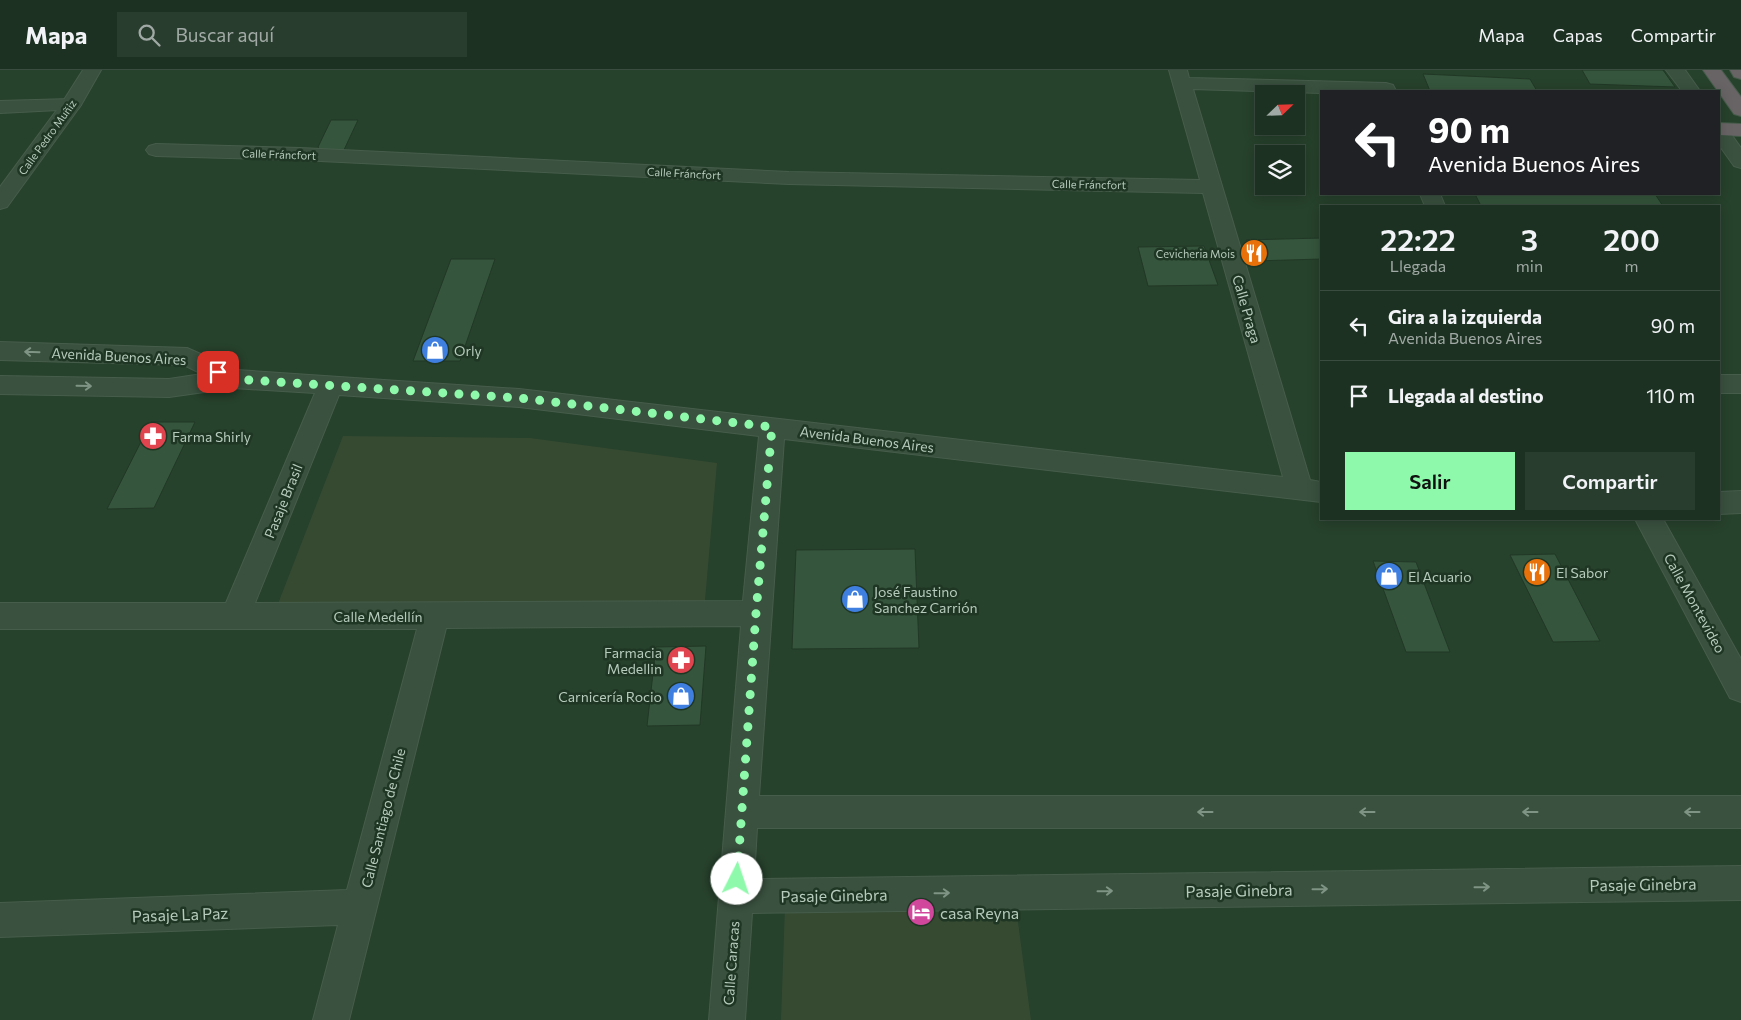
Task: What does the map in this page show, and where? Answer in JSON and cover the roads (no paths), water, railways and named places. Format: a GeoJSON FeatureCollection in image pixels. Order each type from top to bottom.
{"type":"FeatureCollection","features":[{"type":"Feature","properties":{"kind":"highway"},"geometry":{"type":"LineString","coordinates":[[1712,70],[1741,110]]}},
{"type":"Feature","properties":{"kind":"highway"},"geometry":{"type":"LineString","coordinates":[[1738,70],[1741,73]]}},
{"type":"Feature","properties":{"kind":"highway"},"geometry":{"type":"LineString","coordinates":[[1720,130],[1741,130]]}},
{"type":"Feature","properties":{"kind":"street","name":"Calle Pedro Muñiz"},"geometry":{"type":"LineString","coordinates":[[0,202],[71,104],[92,70]]}},
{"type":"Feature","properties":{"kind":"street"},"geometry":{"type":"LineString","coordinates":[[1675,70],[1689,90]]}},
{"type":"Feature","properties":{"kind":"street"},"geometry":{"type":"LineString","coordinates":[[1180,77],[1386,90]]}},
{"type":"Feature","properties":{"kind":"street","name":"Calle Praga"},"geometry":{"type":"LineString","coordinates":[[1180,77],[1212,187],[1310,491]]}},
{"type":"Feature","properties":{"kind":"street"},"geometry":{"type":"LineString","coordinates":[[0,107],[71,104]]}},
{"type":"Feature","properties":{"kind":"street"},"geometry":{"type":"LineString","coordinates":[[1720,131],[1741,162]]}},
{"type":"Feature","properties":{"kind":"street","name":"Calle Fráncfort"},"geometry":{"type":"LineString","coordinates":[[156,150],[320,155],[789,178],[1212,187]]}},
{"type":"Feature","properties":{"kind":"street","name":"Avenida Buenos Aires"},"geometry":{"type":"LineString","coordinates":[[0,351],[186,357],[233,379]]}},
{"type":"Feature","properties":{"kind":"street","name":"Avenida Buenos Aires"},"geometry":{"type":"LineString","coordinates":[[0,385],[169,388],[233,379],[519,398],[1310,491]]}},
{"type":"Feature","properties":{"kind":"street"},"geometry":{"type":"LineString","coordinates":[[1720,384],[1741,384]]}},
{"type":"Feature","properties":{"kind":"street","name":"Pasaje Brasil"},"geometry":{"type":"LineString","coordinates":[[236,615],[330,386]]}},
{"type":"Feature","properties":{"kind":"street","name":"Calle Caracas"},"geometry":{"type":"LineString","coordinates":[[727,1020],[756,613],[772,427]]}},
{"type":"Feature","properties":{"kind":"street"},"geometry":{"type":"LineString","coordinates":[[1720,503],[1741,502]]}},
{"type":"Feature","properties":{"kind":"street","name":"Calle Montevideo"},"geometry":{"type":"LineString","coordinates":[[1650,520],[1741,688]]}},
{"type":"Feature","properties":{"kind":"street","name":"Calle Medellín"},"geometry":{"type":"LineString","coordinates":[[0,616],[435,616],[756,613]]}},
{"type":"Feature","properties":{"kind":"street","name":"Calle Santiago de Chile"},"geometry":{"type":"LineString","coordinates":[[331,1020],[435,616]]}},
{"type":"Feature","properties":{"kind":"street"},"geometry":{"type":"LineString","coordinates":[[742,812],[1741,812]]}},
{"type":"Feature","properties":{"kind":"street","name":"Pasaje Ginebra"},"geometry":{"type":"LineString","coordinates":[[736,896],[1741,883]]}},
{"type":"Feature","properties":{"kind":"street","name":"Pasaje La Paz"},"geometry":{"type":"LineString","coordinates":[[0,920],[360,907]]}},
{"type":"Feature","properties":{"kind":"place","name":"Cevicheria Mois"},"geometry":{"type":"Point","coordinates":[1254,253]}},
{"type":"Feature","properties":{"kind":"place","name":"Orly"},"geometry":{"type":"Point","coordinates":[435,350]}},
{"type":"Feature","properties":{"kind":"place","name":"Farma Shirly"},"geometry":{"type":"Point","coordinates":[153,436]}},
{"type":"Feature","properties":{"kind":"place","name":"El Sabor"},"geometry":{"type":"Point","coordinates":[1537,572]}},
{"type":"Feature","properties":{"kind":"place","name":"El Acuario"},"geometry":{"type":"Point","coordinates":[1389,576]}},
{"type":"Feature","properties":{"kind":"place","name":"José Faustino Sanchez Carrión"},"geometry":{"type":"Point","coordinates":[855,599]}},
{"type":"Feature","properties":{"kind":"place","name":"Farmacia Medellin"},"geometry":{"type":"Point","coordinates":[681,660]}},
{"type":"Feature","properties":{"kind":"place","name":"Carnicería Rocio"},"geometry":{"type":"Point","coordinates":[681,696]}},
{"type":"Feature","properties":{"kind":"place","name":"casa Reyna"},"geometry":{"type":"Point","coordinates":[921,912]}}]}
